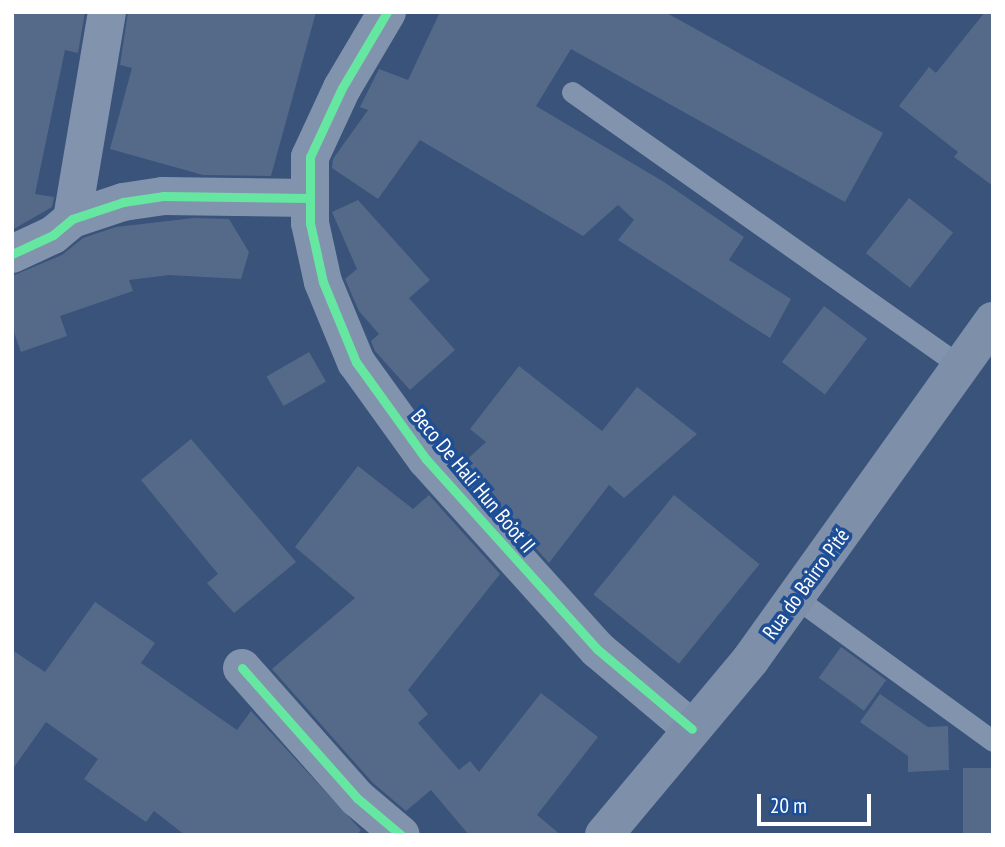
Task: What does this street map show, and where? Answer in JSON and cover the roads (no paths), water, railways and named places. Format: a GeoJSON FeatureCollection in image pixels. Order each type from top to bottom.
{"type":"FeatureCollection","features":[{"type":"Feature","properties":{"kind":"main road","name":"Rua do Bairro Pité"},"geometry":{"type":"LineString","coordinates":[[604,835],[796,598],[993,321]]}},
{"type":"Feature","properties":{"kind":"street"},"geometry":{"type":"LineString","coordinates":[[72,219],[107,12]]}},
{"type":"Feature","properties":{"kind":"street","name":"Beco De Hali Hun Bo’ot II"},"geometry":{"type":"LineString","coordinates":[[387,12],[342,88],[310,157],[310,223],[323,282],[356,362],[426,459],[597,649],[692,729]]}},
{"type":"Feature","properties":{"kind":"street"},"geometry":{"type":"LineString","coordinates":[[12,254],[54,235],[72,219],[123,202],[163,197],[310,198]]}},
{"type":"Feature","properties":{"kind":"street"},"geometry":{"type":"LineString","coordinates":[[242,668],[357,798],[401,835]]}},
{"type":"Feature","properties":{"kind":"lane"},"geometry":{"type":"LineString","coordinates":[[572,92],[961,366]]}},
{"type":"Feature","properties":{"kind":"lane"},"geometry":{"type":"LineString","coordinates":[[796,598],[993,741]]}}]}
